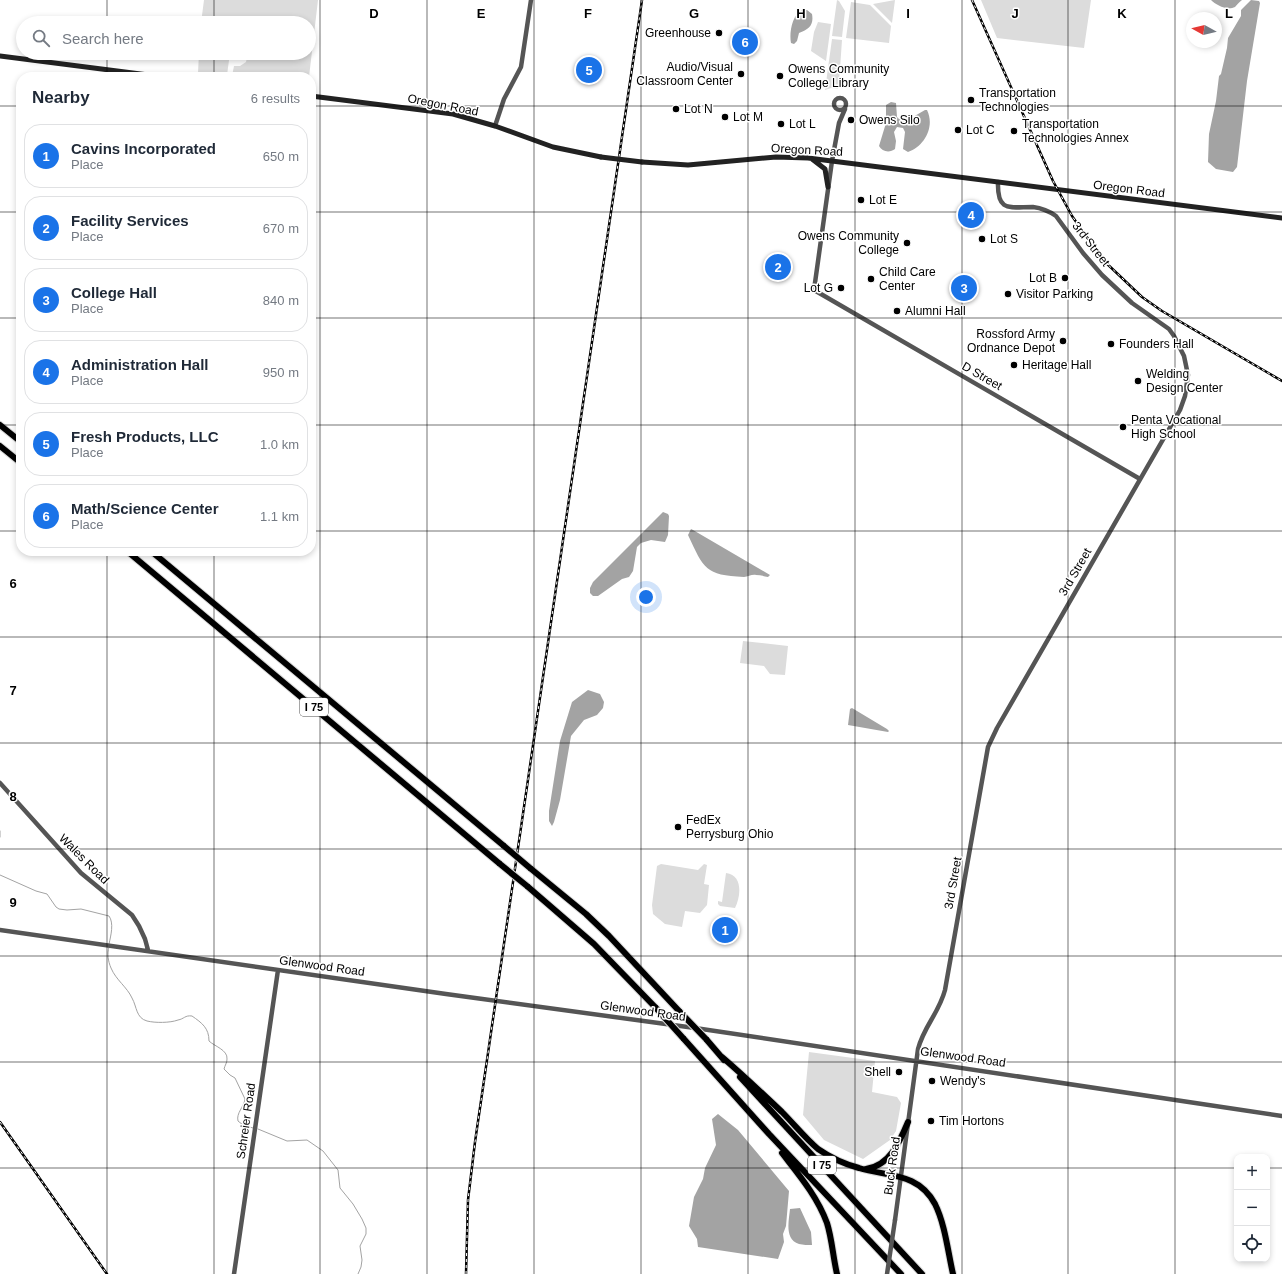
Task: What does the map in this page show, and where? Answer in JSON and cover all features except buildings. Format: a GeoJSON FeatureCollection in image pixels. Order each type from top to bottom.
{"type":"FeatureCollection","features":[{"type":"Feature","properties":{"kind":"highway"},"geometry":{"type":"LineString","coordinates":[[0,424],[16,438]]}},
{"type":"Feature","properties":{"kind":"highway"},"geometry":{"type":"LineString","coordinates":[[0,446],[16,460]]}},
{"type":"Feature","properties":{"kind":"highway","name":"I 75"},"geometry":{"type":"LineString","coordinates":[[133,556],[527,886],[594,944],[656,1008],[769,1134],[901,1274]]}},
{"type":"Feature","properties":{"kind":"highway","name":"I 75"},"geometry":{"type":"LineString","coordinates":[[157,556],[586,914],[609,936],[706,1039],[922,1274]]}},
{"type":"Feature","properties":{"kind":"highway"},"geometry":{"type":"LineString","coordinates":[[722,1057],[755,1085],[817,1148],[837,1161],[860,1169],[901,1176],[914,1181],[923,1188],[934,1203],[940,1218],[953,1274]]}},
{"type":"Feature","properties":{"kind":"highway"},"geometry":{"type":"LineString","coordinates":[[860,1169],[874,1167],[884,1161],[893,1152],[908,1122]]}},
{"type":"Feature","properties":{"kind":"highway"},"geometry":{"type":"LineString","coordinates":[[769,1134],[807,1185],[822,1211],[832,1241],[837,1274]]}},
{"type":"Feature","properties":{"kind":"main road"},"geometry":{"type":"LineString","coordinates":[[0,56],[16,58]]}},
{"type":"Feature","properties":{"kind":"main road"},"geometry":{"type":"LineString","coordinates":[[31,60],[125,72]]}},
{"type":"Feature","properties":{"kind":"main road","name":"Oregon Road"},"geometry":{"type":"LineString","coordinates":[[316,97],[453,114],[495,126],[552,147],[600,157],[688,165],[776,157],[832,160],[1282,218]]}},
{"type":"Feature","properties":{"kind":"main road"},"geometry":{"type":"LineString","coordinates":[[812,159],[825,169],[828,187]]}},
{"type":"Feature","properties":{"kind":"street"},"geometry":{"type":"LineString","coordinates":[[495,126],[504,99],[521,67],[531,0]]}},
{"type":"Feature","properties":{"kind":"street"},"geometry":{"type":"LineString","coordinates":[[828,187],[839,123],[847,105],[846,101],[841,97],[834,101],[839,123]]}},
{"type":"Feature","properties":{"kind":"street"},"geometry":{"type":"LineString","coordinates":[[837,109],[845,109]]}},
{"type":"Feature","properties":{"kind":"street","name":"3rd Street"},"geometry":{"type":"LineString","coordinates":[[917,1061],[922,1036],[936,1013],[944,994],[982,775],[989,743],[1180,410],[1185,396],[1188,375],[1186,362],[1181,349],[1171,332],[1132,303],[1102,275],[1056,216],[1051,212],[1039,208],[1014,209],[1005,205],[999,197],[998,182]]}},
{"type":"Feature","properties":{"kind":"street","name":"D Street"},"geometry":{"type":"LineString","coordinates":[[828,187],[814,290],[1140,479]]}},
{"type":"Feature","properties":{"kind":"street","name":"Wales Road"},"geometry":{"type":"LineString","coordinates":[[0,783],[81,873],[132,915],[145,939],[148,950]]}},
{"type":"Feature","properties":{"kind":"street","name":"Glenwood Road"},"geometry":{"type":"LineString","coordinates":[[0,930],[148,950],[523,1005],[675,1025],[1282,1116]]}},
{"type":"Feature","properties":{"kind":"street","name":"Schreier Road"},"geometry":{"type":"LineString","coordinates":[[234,1274],[278,970]]}},
{"type":"Feature","properties":{"kind":"street","name":"Buck Road"},"geometry":{"type":"LineString","coordinates":[[887,1274],[917,1061]]}},
{"type":"Feature","properties":{"kind":"shaded area"},"geometry":{"type":"Polygon","coordinates":[[[204,0],[318,0],[316,17],[202,16],[204,0]]]}},
{"type":"Feature","properties":{"kind":"shaded area"},"geometry":{"type":"Polygon","coordinates":[[[837,0],[845,11],[842,37],[832,36],[837,0]]]}},
{"type":"Feature","properties":{"kind":"shaded area"},"geometry":{"type":"Polygon","coordinates":[[[895,0],[892,23],[873,4],[895,0]]]}},
{"type":"Feature","properties":{"kind":"shaded area"},"geometry":{"type":"Polygon","coordinates":[[[981,0],[1091,0],[1084,48],[997,38],[981,0]]]}},
{"type":"Feature","properties":{"kind":"shaded area"},"geometry":{"type":"Polygon","coordinates":[[[1211,0],[1242,0],[1235,7],[1225,8],[1211,0]]]}},
{"type":"Feature","properties":{"kind":"shaded area"},"geometry":{"type":"Polygon","coordinates":[[[1251,0],[1259,1],[1260,3],[1247,81],[1237,167],[1233,172],[1216,169],[1208,162],[1209,134],[1216,101],[1219,76],[1221,74],[1228,38],[1241,16],[1241,10],[1251,0]]]}},
{"type":"Feature","properties":{"kind":"shaded area"},"geometry":{"type":"Polygon","coordinates":[[[851,2],[870,5],[891,26],[889,43],[846,38],[851,2]]]}},
{"type":"Feature","properties":{"kind":"shaded area"},"geometry":{"type":"Polygon","coordinates":[[[802,10],[807,10],[812,14],[812,21],[806,30],[799,33],[797,41],[794,44],[791,43],[790,39],[791,29],[796,16],[802,10]]]}},
{"type":"Feature","properties":{"kind":"shaded area"},"geometry":{"type":"Polygon","coordinates":[[[818,22],[831,24],[826,61],[811,51],[814,32],[818,22]]]}},
{"type":"Feature","properties":{"kind":"shaded area"},"geometry":{"type":"Polygon","coordinates":[[[832,39],[842,40],[839,83],[838,89],[831,88],[825,90],[832,39]]]}},
{"type":"Feature","properties":{"kind":"shaded area"},"geometry":{"type":"Polygon","coordinates":[[[199,60],[229,60],[227,72],[198,72],[199,60]]]}},
{"type":"Feature","properties":{"kind":"shaded area"},"geometry":{"type":"Polygon","coordinates":[[[246,60],[311,60],[310,72],[233,72],[234,66],[240,66],[246,60]]]}},
{"type":"Feature","properties":{"kind":"shaded area"},"geometry":{"type":"Polygon","coordinates":[[[891,102],[896,103],[897,117],[906,121],[927,110],[930,122],[927,135],[919,145],[908,152],[903,149],[905,132],[903,128],[897,127],[894,132],[896,141],[895,149],[886,151],[882,150],[879,146],[886,123],[886,105],[891,102]]]}},
{"type":"Feature","properties":{"kind":"shaded area"},"geometry":{"type":"Polygon","coordinates":[[[663,512],[669,516],[668,535],[665,542],[651,540],[641,543],[637,547],[633,571],[629,577],[622,579],[598,596],[593,596],[590,593],[590,588],[593,582],[663,512]]]}},
{"type":"Feature","properties":{"kind":"shaded area"},"geometry":{"type":"Polygon","coordinates":[[[691,529],[770,575],[768,577],[754,575],[744,577],[713,572],[702,563],[698,556],[688,535],[691,529]]]}},
{"type":"Feature","properties":{"kind":"shaded area"},"geometry":{"type":"Polygon","coordinates":[[[743,641],[788,646],[785,675],[770,674],[764,666],[740,663],[743,641]]]}},
{"type":"Feature","properties":{"kind":"shaded area"},"geometry":{"type":"Polygon","coordinates":[[[588,690],[600,694],[604,702],[603,708],[597,715],[584,720],[571,736],[560,800],[552,826],[549,821],[549,811],[560,741],[572,702],[588,690]]]}},
{"type":"Feature","properties":{"kind":"shaded area"},"geometry":{"type":"Polygon","coordinates":[[[852,708],[889,731],[848,725],[850,709],[852,708]]]}},
{"type":"Feature","properties":{"kind":"shaded area"},"geometry":{"type":"Polygon","coordinates":[[[661,864],[698,870],[704,864],[707,865],[704,884],[709,885],[707,905],[700,913],[685,911],[682,927],[665,924],[653,914],[652,905],[657,866],[661,864]]]}},
{"type":"Feature","properties":{"kind":"shaded area"},"geometry":{"type":"Polygon","coordinates":[[[726,873],[732,875],[738,882],[739,898],[735,908],[720,906],[718,904],[718,901],[722,902],[726,873]]]}},
{"type":"Feature","properties":{"kind":"shaded area"},"geometry":{"type":"Polygon","coordinates":[[[809,1052],[875,1061],[872,1092],[897,1097],[901,1103],[896,1131],[890,1140],[863,1159],[824,1140],[803,1115],[809,1052]]]}},
{"type":"Feature","properties":{"kind":"shaded area"},"geometry":{"type":"Polygon","coordinates":[[[718,1114],[738,1130],[789,1191],[786,1226],[783,1234],[784,1242],[778,1259],[698,1247],[697,1239],[689,1226],[694,1197],[703,1179],[705,1168],[716,1145],[712,1119],[718,1114]]]}},
{"type":"Feature","properties":{"kind":"shaded area"},"geometry":{"type":"Polygon","coordinates":[[[800,1208],[811,1232],[812,1245],[804,1245],[794,1242],[789,1234],[788,1224],[790,1209],[800,1208]]]}},
{"type":"Feature","properties":{"kind":"waterway"},"geometry":{"type":"LineString","coordinates":[[0,831],[0,837]]}},
{"type":"Feature","properties":{"kind":"waterway"},"geometry":{"type":"LineString","coordinates":[[0,875],[36,891],[47,894],[59,909],[81,909],[109,916],[112,926],[109,944]]}},
{"type":"Feature","properties":{"kind":"waterway"},"geometry":{"type":"LineString","coordinates":[[109,947],[108,958],[111,968],[130,994],[137,1012],[143,1020],[154,1022],[175,1021],[192,1016],[204,1026],[208,1033],[209,1041],[220,1048],[227,1056],[224,1069],[235,1078],[245,1099],[238,1115],[238,1121],[243,1125],[253,1128]]}},
{"type":"Feature","properties":{"kind":"waterway"},"geometry":{"type":"LineString","coordinates":[[258,1129],[287,1141],[307,1140],[323,1151],[338,1170],[340,1188],[353,1204],[366,1228],[366,1234],[360,1246],[362,1260],[358,1274]]}},
{"type":"Feature","properties":{"kind":"railway"},"geometry":{"type":"LineString","coordinates":[[466,1274],[468,1200],[475,1142],[642,0]]}},
{"type":"Feature","properties":{"kind":"railway"},"geometry":{"type":"LineString","coordinates":[[972,0],[1053,181],[1072,216],[1103,260],[1142,297],[1162,311],[1282,381]]}},
{"type":"Feature","properties":{"kind":"railway"},"geometry":{"type":"LineString","coordinates":[[0,1122],[107,1274]]}},
{"type":"Feature","properties":{"kind":"place","name":"Greenhouse"},"geometry":{"type":"Point","coordinates":[719,33]}},
{"type":"Feature","properties":{"kind":"place","name":"Math/Science Center"},"geometry":{"type":"Point","coordinates":[745,42]}},
{"type":"Feature","properties":{"kind":"place","name":"Fresh Products, LLC"},"geometry":{"type":"Point","coordinates":[589,70]}},
{"type":"Feature","properties":{"kind":"place","name":"Audio/Visual Classroom Center"},"geometry":{"type":"Point","coordinates":[741,74]}},
{"type":"Feature","properties":{"kind":"place","name":"Owens Community College Library"},"geometry":{"type":"Point","coordinates":[780,76]}},
{"type":"Feature","properties":{"kind":"place","name":"Transportation Technologies"},"geometry":{"type":"Point","coordinates":[971,100]}},
{"type":"Feature","properties":{"kind":"place","name":"Lot N"},"geometry":{"type":"Point","coordinates":[676,109]}},
{"type":"Feature","properties":{"kind":"place","name":"Lot M"},"geometry":{"type":"Point","coordinates":[725,117]}},
{"type":"Feature","properties":{"kind":"place","name":"Owens Silo"},"geometry":{"type":"Point","coordinates":[851,120]}},
{"type":"Feature","properties":{"kind":"place","name":"Lot L"},"geometry":{"type":"Point","coordinates":[781,124]}},
{"type":"Feature","properties":{"kind":"place","name":"Lot C"},"geometry":{"type":"Point","coordinates":[958,130]}},
{"type":"Feature","properties":{"kind":"place","name":"Transportation Technologies Annex"},"geometry":{"type":"Point","coordinates":[1014,131]}},
{"type":"Feature","properties":{"kind":"place","name":"Lot E"},"geometry":{"type":"Point","coordinates":[861,200]}},
{"type":"Feature","properties":{"kind":"place","name":"Administration Hall"},"geometry":{"type":"Point","coordinates":[971,215]}},
{"type":"Feature","properties":{"kind":"place","name":"Lot S"},"geometry":{"type":"Point","coordinates":[982,239]}},
{"type":"Feature","properties":{"kind":"place","name":"Owens Community College"},"geometry":{"type":"Point","coordinates":[907,243]}},
{"type":"Feature","properties":{"kind":"place","name":"Facility Services"},"geometry":{"type":"Point","coordinates":[778,267]}},
{"type":"Feature","properties":{"kind":"place","name":"Lot B"},"geometry":{"type":"Point","coordinates":[1065,278]}},
{"type":"Feature","properties":{"kind":"place","name":"Child Care Center"},"geometry":{"type":"Point","coordinates":[871,279]}},
{"type":"Feature","properties":{"kind":"place","name":"Lot G"},"geometry":{"type":"Point","coordinates":[841,288]}},
{"type":"Feature","properties":{"kind":"place","name":"College Hall"},"geometry":{"type":"Point","coordinates":[964,288]}},
{"type":"Feature","properties":{"kind":"place","name":"Visitor Parking"},"geometry":{"type":"Point","coordinates":[1008,294]}},
{"type":"Feature","properties":{"kind":"place","name":"Alumni Hall"},"geometry":{"type":"Point","coordinates":[897,311]}},
{"type":"Feature","properties":{"kind":"place","name":"Rossford Army Ordnance Depot"},"geometry":{"type":"Point","coordinates":[1063,341]}},
{"type":"Feature","properties":{"kind":"place","name":"Founders Hall"},"geometry":{"type":"Point","coordinates":[1111,344]}},
{"type":"Feature","properties":{"kind":"place","name":"Heritage Hall"},"geometry":{"type":"Point","coordinates":[1014,365]}},
{"type":"Feature","properties":{"kind":"place","name":"Welding Design Center"},"geometry":{"type":"Point","coordinates":[1138,381]}},
{"type":"Feature","properties":{"kind":"place","name":"Penta Vocational High School"},"geometry":{"type":"Point","coordinates":[1123,427]}},
{"type":"Feature","properties":{"kind":"place","name":"FedEx Perrysburg Ohio"},"geometry":{"type":"Point","coordinates":[678,827]}},
{"type":"Feature","properties":{"kind":"place","name":"Cavins Incorporated"},"geometry":{"type":"Point","coordinates":[725,930]}},
{"type":"Feature","properties":{"kind":"place","name":"Shell"},"geometry":{"type":"Point","coordinates":[899,1072]}},
{"type":"Feature","properties":{"kind":"place","name":"Wendy's"},"geometry":{"type":"Point","coordinates":[932,1081]}},
{"type":"Feature","properties":{"kind":"place","name":"Tim Hortons"},"geometry":{"type":"Point","coordinates":[931,1121]}}]}
